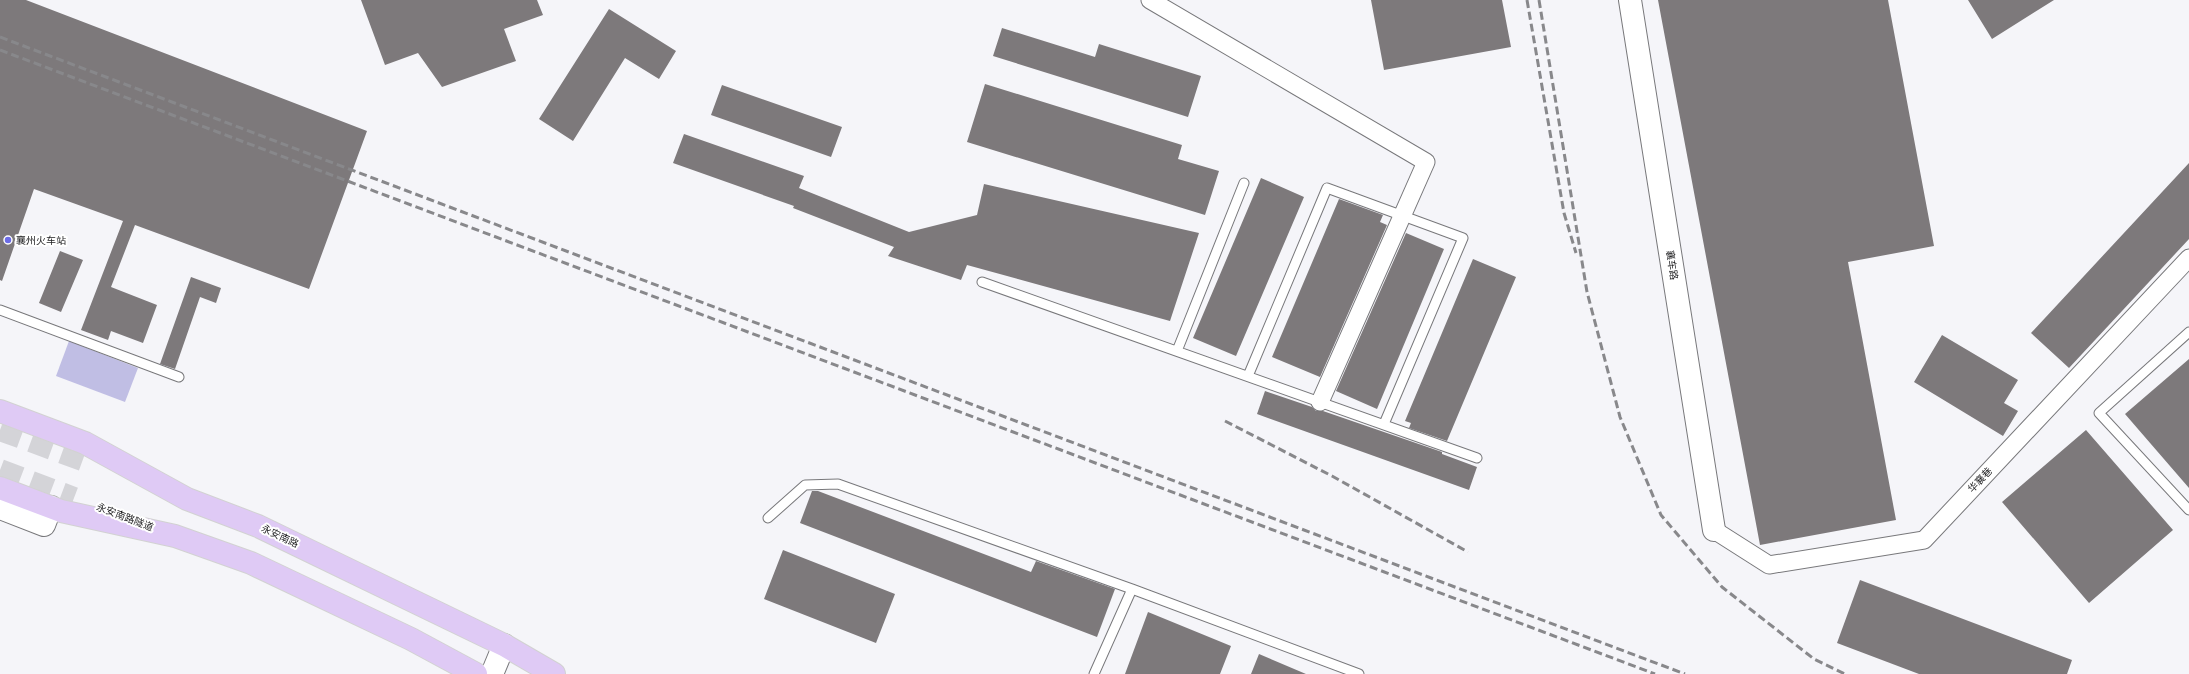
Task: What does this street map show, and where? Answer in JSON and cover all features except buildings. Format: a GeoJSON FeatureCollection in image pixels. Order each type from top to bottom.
{"type":"FeatureCollection","features":[{"type":"Feature","properties":{"kind":"main road","name":"永安南路"},"geometry":{"type":"LineString","coordinates":[[0,411],[85,443],[187,499],[258,526],[504,645],[554,674]]}},
{"type":"Feature","properties":{"kind":"main road"},"geometry":{"type":"LineString","coordinates":[[88,462],[187,499]]}},
{"type":"Feature","properties":{"kind":"main road"},"geometry":{"type":"LineString","coordinates":[[0,488],[51,507],[175,536],[251,563],[411,639],[454,669],[476,674]]}},
{"type":"Feature","properties":{"kind":"main road","name":"永安南路隧道"},"geometry":{"type":"LineString","coordinates":[[74,498],[175,536]]}},
{"type":"Feature","properties":{"kind":"street"},"geometry":{"type":"LineString","coordinates":[[1150,0],[1426,162],[1320,402]]}},
{"type":"Feature","properties":{"kind":"street","name":"襄车路"},"geometry":{"type":"LineString","coordinates":[[1630,0],[1714,530]]}},
{"type":"Feature","properties":{"kind":"street","name":"华襄巷"},"geometry":{"type":"LineString","coordinates":[[1714,530],[1769,565],[1924,540],[2189,258]]}},
{"type":"Feature","properties":{"kind":"street"},"geometry":{"type":"LineString","coordinates":[[0,508],[44,525],[51,507]]}},
{"type":"Feature","properties":{"kind":"street"},"geometry":{"type":"LineString","coordinates":[[492,674],[504,645]]}},
{"type":"Feature","properties":{"kind":"lane"},"geometry":{"type":"LineString","coordinates":[[1177,351],[1244,183]]}},
{"type":"Feature","properties":{"kind":"lane"},"geometry":{"type":"LineString","coordinates":[[1248,376],[1327,188],[1463,238],[1384,424]]}},
{"type":"Feature","properties":{"kind":"lane"},"geometry":{"type":"LineString","coordinates":[[982,282],[1477,458]]}},
{"type":"Feature","properties":{"kind":"lane"},"geometry":{"type":"LineString","coordinates":[[0,310],[179,377]]}},
{"type":"Feature","properties":{"kind":"lane"},"geometry":{"type":"LineString","coordinates":[[2189,332],[2100,413],[2189,510]]}},
{"type":"Feature","properties":{"kind":"lane"},"geometry":{"type":"LineString","coordinates":[[768,518],[805,485],[838,484],[1132,589],[1358,674]]}},
{"type":"Feature","properties":{"kind":"lane"},"geometry":{"type":"LineString","coordinates":[[1094,674],[1132,589]]}},
{"type":"Feature","properties":{"kind":"shaded area"},"geometry":{"type":"Polygon","coordinates":[[[69,341],[138,368],[125,402],[56,376],[69,341]]]}},
{"type":"Feature","properties":{"kind":"tunnel"},"geometry":{"type":"LineString","coordinates":[[0,430],[88,462]]}},
{"type":"Feature","properties":{"kind":"tunnel"},"geometry":{"type":"LineString","coordinates":[[0,470],[74,498]]}},
{"type":"Feature","properties":{"kind":"railway"},"geometry":{"type":"LineString","coordinates":[[1527,0],[1564,213],[1576,253]]}},
{"type":"Feature","properties":{"kind":"railway"},"geometry":{"type":"LineString","coordinates":[[1539,0],[1587,292],[1620,417],[1661,515],[1722,587],[1814,659],[1845,674]]}},
{"type":"Feature","properties":{"kind":"railway"},"geometry":{"type":"LineString","coordinates":[[0,37],[1685,674]]}},
{"type":"Feature","properties":{"kind":"railway"},"geometry":{"type":"LineString","coordinates":[[0,50],[1655,674]]}},
{"type":"Feature","properties":{"kind":"railway"},"geometry":{"type":"LineString","coordinates":[[1225,421],[1332,476],[1468,552]]}},
{"type":"Feature","properties":{"kind":"place","name":"襄州火车站"},"geometry":{"type":"Point","coordinates":[8,240]}}]}
